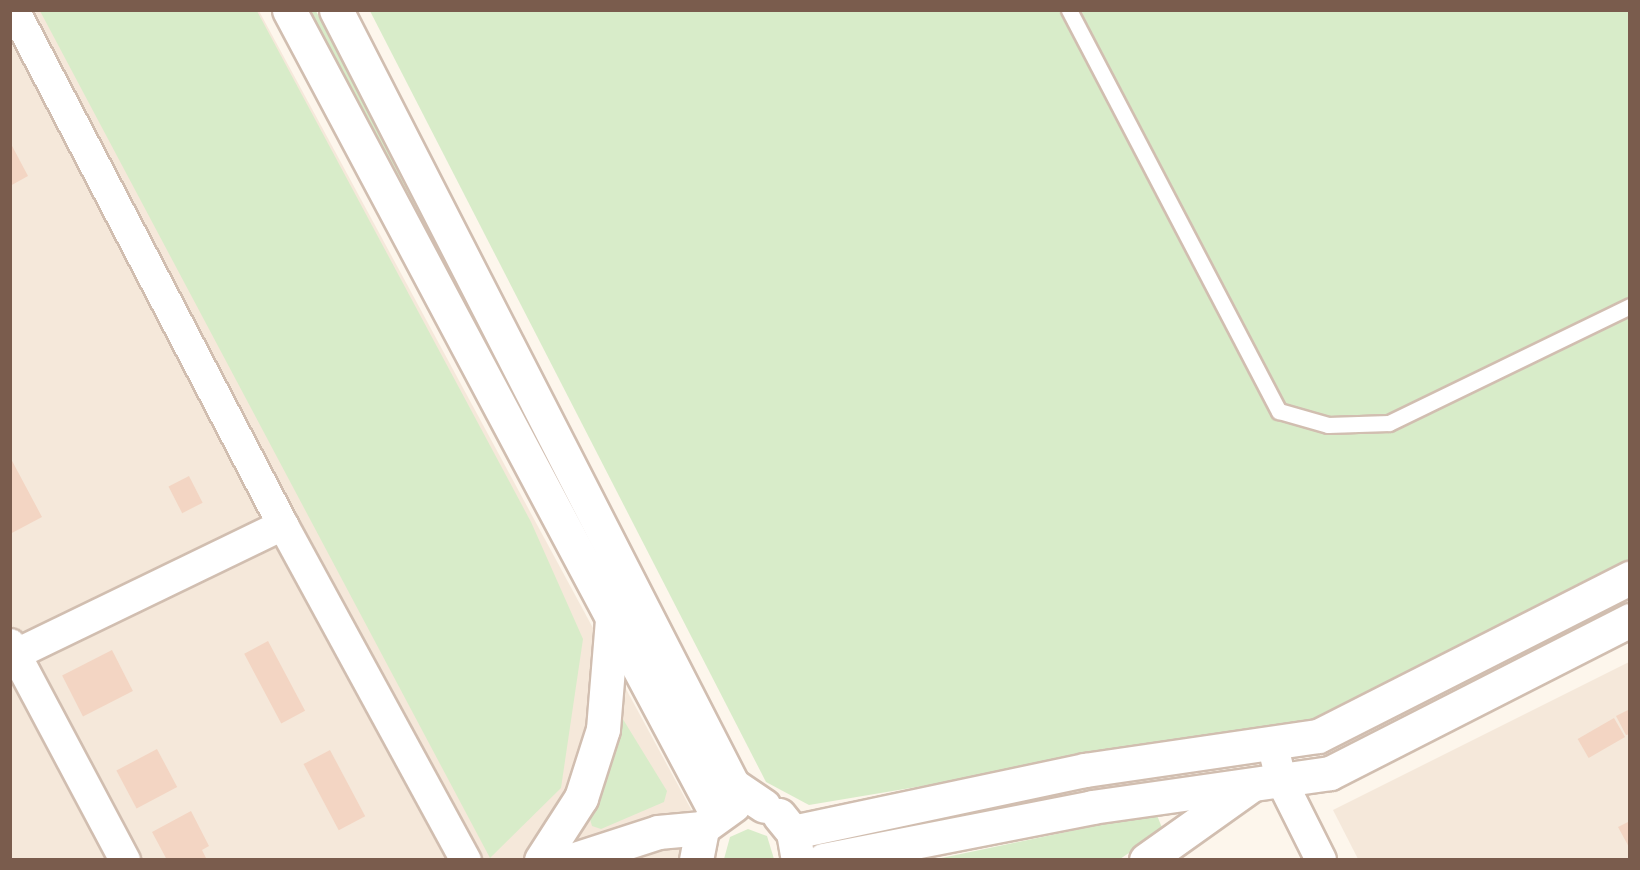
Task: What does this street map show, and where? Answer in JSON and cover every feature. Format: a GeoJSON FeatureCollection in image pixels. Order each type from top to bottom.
{"type":"FeatureCollection","features":[{"type":"Feature","properties":{"kind":"main road"},"geometry":{"type":"LineString","coordinates":[[290,10],[612,617],[709,821],[696,860]]}},
{"type":"Feature","properties":{"kind":"main road"},"geometry":{"type":"LineString","coordinates":[[336,10],[733,785],[764,806],[796,846],[1085,770],[1318,736],[1629,578]]}},
{"type":"Feature","properties":{"kind":"main road"},"geometry":{"type":"LineString","coordinates":[[541,860],[581,798],[603,729],[612,617]]}},
{"type":"Feature","properties":{"kind":"main road"},"geometry":{"type":"LineString","coordinates":[[823,860],[1092,807],[1329,773],[1629,620]]}},
{"type":"Feature","properties":{"kind":"main road"},"geometry":{"type":"LineString","coordinates":[[1146,860],[1267,782]]}},
{"type":"Feature","properties":{"kind":"main road"},"geometry":{"type":"LineString","coordinates":[[572,860],[658,832],[709,821],[730,805],[764,806]]}},
{"type":"Feature","properties":{"kind":"street"},"geometry":{"type":"LineString","coordinates":[[14,10],[283,525],[466,860]]}},
{"type":"Feature","properties":{"kind":"street"},"geometry":{"type":"LineString","coordinates":[[126,860],[12,652],[283,525]]}},
{"type":"Feature","properties":{"kind":"street"},"geometry":{"type":"LineString","coordinates":[[1272,743],[1267,782],[1321,860]]}},
{"type":"Feature","properties":{"kind":"lane"},"geometry":{"type":"LineString","coordinates":[[1069,10],[1279,411],[1328,424],[1389,423],[1629,306]]}},
{"type":"Feature","properties":{"kind":"shaded area"},"geometry":{"type":"Polygon","coordinates":[[[10,11],[259,11],[718,859],[11,859],[10,11]]]}},
{"type":"Feature","properties":{"kind":"shaded area"},"geometry":{"type":"Polygon","coordinates":[[[1629,662],[1629,859],[1358,859],[1333,810],[1629,662]]]}},
{"type":"Feature","properties":{"kind":"green space"},"geometry":{"type":"Polygon","coordinates":[[[40,11],[257,11],[531,522],[583,639],[561,788],[490,858],[40,11]]]}},
{"type":"Feature","properties":{"kind":"green space"},"geometry":{"type":"Polygon","coordinates":[[[301,11],[316,11],[714,777],[301,11]]]}},
{"type":"Feature","properties":{"kind":"green space"},"geometry":{"type":"Polygon","coordinates":[[[370,11],[1629,11],[1629,565],[1323,719],[809,805],[766,782],[370,11]]]}},
{"type":"Feature","properties":{"kind":"green space"},"geometry":{"type":"Polygon","coordinates":[[[621,716],[667,791],[664,802],[601,829],[592,826],[589,816],[609,771],[621,716]]]}},
{"type":"Feature","properties":{"kind":"green space"},"geometry":{"type":"Polygon","coordinates":[[[1156,813],[1163,830],[1120,859],[932,860],[1156,813]]]}},
{"type":"Feature","properties":{"kind":"green space"},"geometry":{"type":"Polygon","coordinates":[[[748,829],[767,836],[774,859],[724,859],[730,837],[748,829]]]}},
{"type":"Feature","properties":{"kind":"building"},"geometry":{"type":"Polygon","coordinates":[[[10,142],[28,176],[10,186],[10,142]]]}},
{"type":"Feature","properties":{"kind":"building"},"geometry":{"type":"Polygon","coordinates":[[[10,457],[42,517],[10,534],[10,457]]]}},
{"type":"Feature","properties":{"kind":"building"},"geometry":{"type":"Polygon","coordinates":[[[189,476],[203,503],[182,513],[169,486],[189,476]]]}},
{"type":"Feature","properties":{"kind":"building"},"geometry":{"type":"Polygon","coordinates":[[[268,641],[305,711],[281,723],[244,654],[268,641]]]}},
{"type":"Feature","properties":{"kind":"building"},"geometry":{"type":"Polygon","coordinates":[[[112,650],[133,691],[83,716],[62,675],[112,650]]]}},
{"type":"Feature","properties":{"kind":"building"},"geometry":{"type":"Polygon","coordinates":[[[1630,709],[1630,734],[1626,735],[1616,716],[1630,709]]]}},
{"type":"Feature","properties":{"kind":"building"},"geometry":{"type":"Polygon","coordinates":[[[1614,718],[1625,737],[1589,758],[1578,739],[1614,718]]]}},
{"type":"Feature","properties":{"kind":"building"},"geometry":{"type":"Polygon","coordinates":[[[157,749],[177,787],[137,809],[116,771],[157,749]]]}},
{"type":"Feature","properties":{"kind":"building"},"geometry":{"type":"Polygon","coordinates":[[[330,750],[365,816],[339,830],[304,764],[330,750]]]}},
{"type":"Feature","properties":{"kind":"building"},"geometry":{"type":"Polygon","coordinates":[[[191,811],[209,846],[202,850],[207,860],[167,860],[152,832],[191,811]]]}},
{"type":"Feature","properties":{"kind":"building"},"geometry":{"type":"Polygon","coordinates":[[[1630,821],[1630,849],[1618,827],[1630,821]]]}}]}
